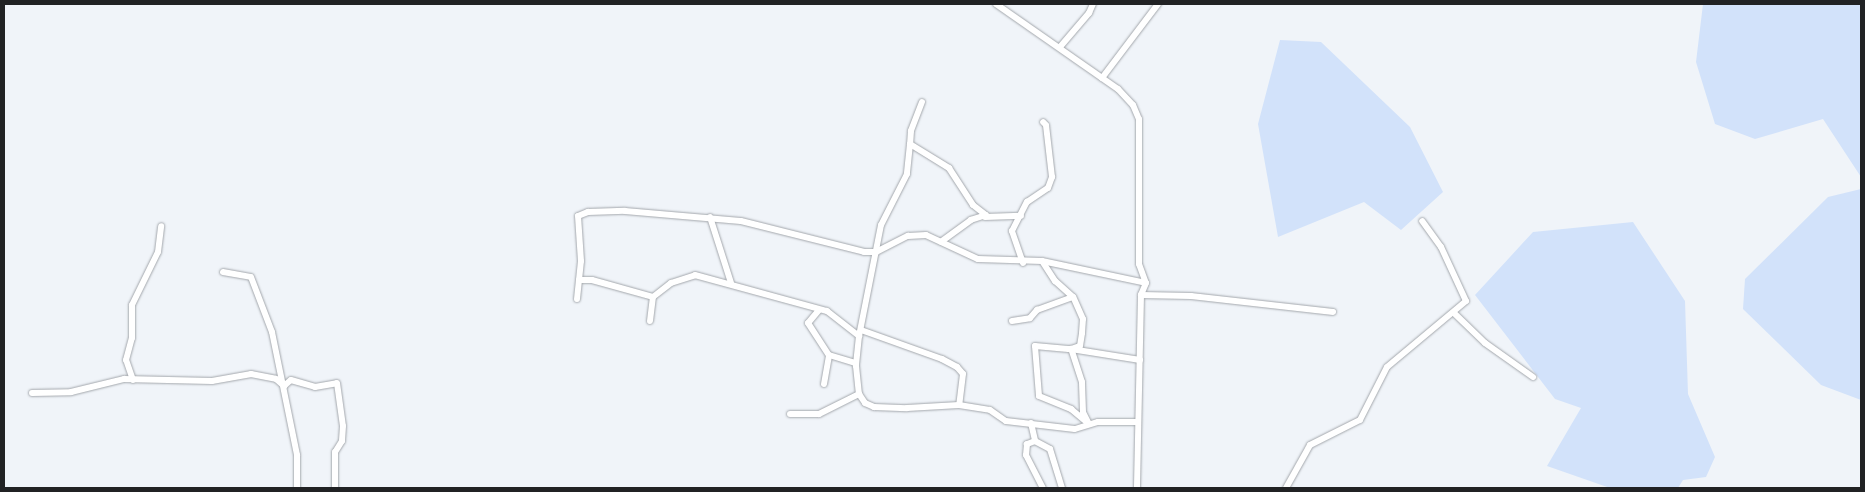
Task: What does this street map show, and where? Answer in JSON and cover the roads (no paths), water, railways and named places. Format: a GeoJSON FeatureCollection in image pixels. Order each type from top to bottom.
{"type":"FeatureCollection","features":[{"type":"Feature","properties":{"kind":"street"},"geometry":{"type":"LineString","coordinates":[[996,4],[1060,47],[1127,98],[1139,119],[1139,264],[1146,283],[1141,295],[1137,488]]}},
{"type":"Feature","properties":{"kind":"street"},"geometry":{"type":"LineString","coordinates":[[1060,47],[1093,4]]}},
{"type":"Feature","properties":{"kind":"street"},"geometry":{"type":"LineString","coordinates":[[1102,78],[1158,4]]}},
{"type":"Feature","properties":{"kind":"street"},"geometry":{"type":"LineString","coordinates":[[922,102],[911,131],[907,174],[881,225],[860,333],[856,363],[859,394],[865,403],[874,407],[960,405],[990,410],[1006,421],[1075,429],[1089,424],[1138,422]]}},
{"type":"Feature","properties":{"kind":"street"},"geometry":{"type":"LineString","coordinates":[[1023,263],[1012,230],[1027,202],[1048,188],[1052,177],[1046,125],[1043,122]]}},
{"type":"Feature","properties":{"kind":"street"},"geometry":{"type":"LineString","coordinates":[[910,144],[949,168],[973,205],[985,217]]}},
{"type":"Feature","properties":{"kind":"street"},"geometry":{"type":"LineString","coordinates":[[576,299],[581,261],[576,221],[582,213],[646,211],[701,218],[710,216],[760,225],[864,252],[876,252],[917,234],[941,242],[978,259],[1023,263],[1042,262],[1146,283]]}},
{"type":"Feature","properties":{"kind":"street"},"geometry":{"type":"LineString","coordinates":[[710,216],[731,282]]}},
{"type":"Feature","properties":{"kind":"street"},"geometry":{"type":"LineString","coordinates":[[941,242],[971,220],[985,217],[1021,216]]}},
{"type":"Feature","properties":{"kind":"street"},"geometry":{"type":"LineString","coordinates":[[1286,488],[1310,446],[1360,420],[1387,367],[1464,304],[1466,296],[1441,246],[1422,221]]}},
{"type":"Feature","properties":{"kind":"street"},"geometry":{"type":"LineString","coordinates":[[133,380],[126,360],[132,338],[132,305],[158,252],[161,226]]}},
{"type":"Feature","properties":{"kind":"street"},"geometry":{"type":"LineString","coordinates":[[1042,262],[1056,281],[1073,297],[1083,319],[1080,346],[1071,349]]}},
{"type":"Feature","properties":{"kind":"street"},"geometry":{"type":"LineString","coordinates":[[223,272],[251,277],[272,332],[284,386],[285,408],[296,455],[297,488]]}},
{"type":"Feature","properties":{"kind":"street"},"geometry":{"type":"LineString","coordinates":[[579,280],[653,297],[683,277],[695,275],[731,282],[745,290],[820,310],[836,316],[860,333],[942,359],[957,367],[963,374],[960,405]]}},
{"type":"Feature","properties":{"kind":"street"},"geometry":{"type":"LineString","coordinates":[[1141,295],[1191,296],[1333,312]]}},
{"type":"Feature","properties":{"kind":"street"},"geometry":{"type":"LineString","coordinates":[[650,321],[653,297]]}},
{"type":"Feature","properties":{"kind":"street"},"geometry":{"type":"LineString","coordinates":[[1012,321],[1030,318],[1037,310],[1073,297]]}},
{"type":"Feature","properties":{"kind":"street"},"geometry":{"type":"LineString","coordinates":[[820,310],[808,323],[829,355],[856,363]]}},
{"type":"Feature","properties":{"kind":"street"},"geometry":{"type":"LineString","coordinates":[[1454,313],[1485,343],[1533,377]]}},
{"type":"Feature","properties":{"kind":"street"},"geometry":{"type":"LineString","coordinates":[[1089,424],[1071,409],[1039,396],[1035,346],[1071,349],[1140,360]]}},
{"type":"Feature","properties":{"kind":"street"},"geometry":{"type":"LineString","coordinates":[[1071,349],[1082,382],[1083,412],[1089,424]]}},
{"type":"Feature","properties":{"kind":"street"},"geometry":{"type":"LineString","coordinates":[[824,384],[829,355]]}},
{"type":"Feature","properties":{"kind":"street"},"geometry":{"type":"LineString","coordinates":[[32,393],[71,392],[106,381],[212,381],[251,374],[276,379],[284,386]]}},
{"type":"Feature","properties":{"kind":"street"},"geometry":{"type":"LineString","coordinates":[[284,386],[290,380],[315,387],[337,383],[343,426],[342,441],[335,452],[335,488]]}},
{"type":"Feature","properties":{"kind":"street"},"geometry":{"type":"LineString","coordinates":[[790,414],[819,414],[859,394]]}},
{"type":"Feature","properties":{"kind":"street"},"geometry":{"type":"LineString","coordinates":[[1031,423],[1035,441],[1050,449],[1062,488]]}},
{"type":"Feature","properties":{"kind":"street"},"geometry":{"type":"LineString","coordinates":[[1035,441],[1028,444],[1026,456],[1043,488]]}}]}
